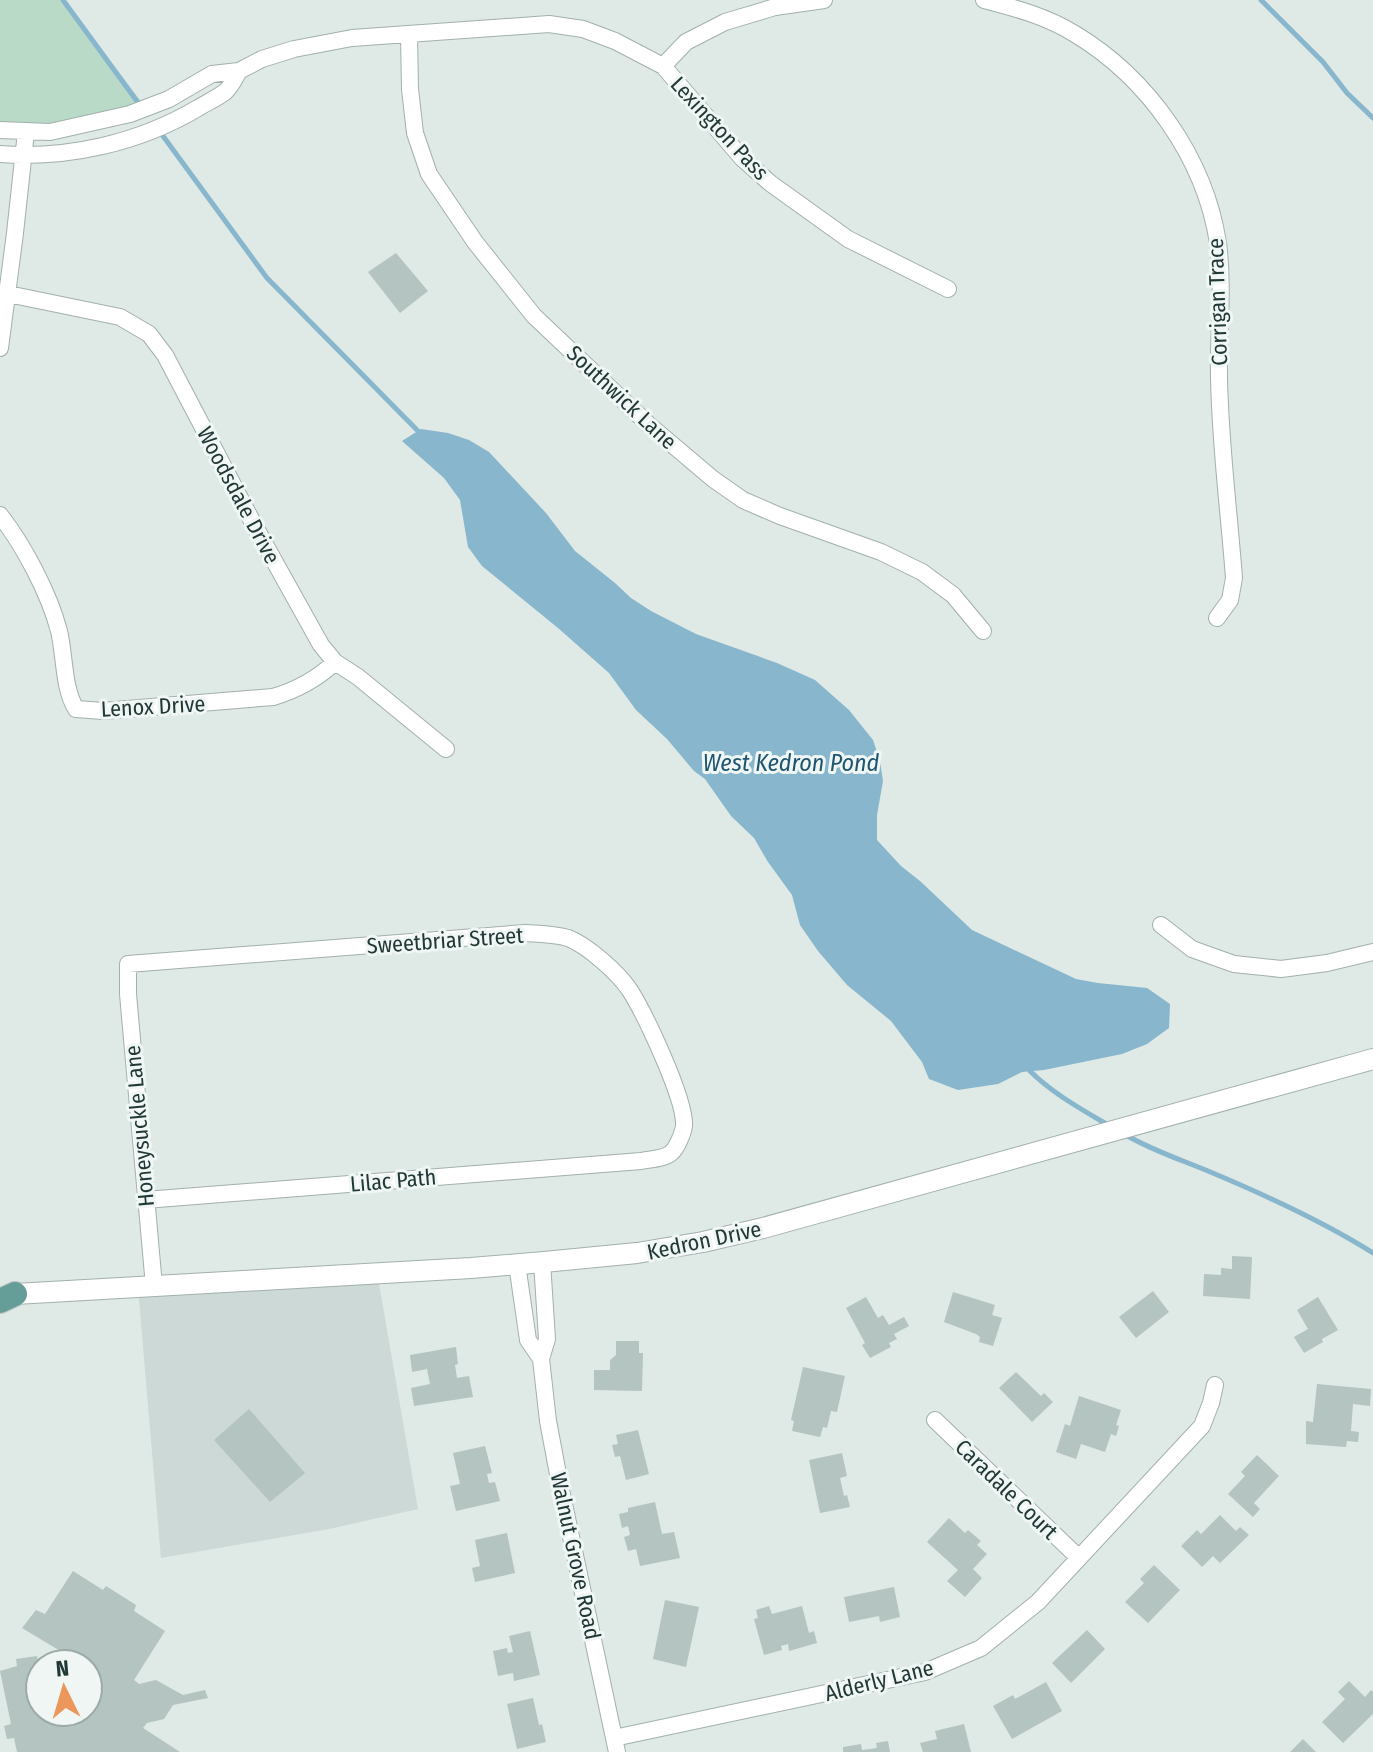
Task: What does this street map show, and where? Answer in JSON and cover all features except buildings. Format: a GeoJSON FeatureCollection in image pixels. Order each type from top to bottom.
{"type":"FeatureCollection","features":[{"type":"Feature","properties":{"kind":"street"},"geometry":{"type":"LineString","coordinates":[[663,66],[686,42],[725,22],[775,7],[824,0]]}},
{"type":"Feature","properties":{"kind":"street","name":"Corrigan Trace"},"geometry":{"type":"LineString","coordinates":[[984,0],[1032,13],[1073,32],[1108,57],[1148,95],[1198,172],[1213,218],[1221,274],[1221,424],[1234,578],[1230,600],[1217,618]]}},
{"type":"Feature","properties":{"kind":"street","name":"Lexington Pass"},"geometry":{"type":"LineString","coordinates":[[0,130],[50,132],[130,114],[169,99],[212,74],[239,71],[262,59],[294,49],[352,38],[549,24],[583,29],[615,41],[663,66],[742,158],[770,183],[848,239],[948,289]]}},
{"type":"Feature","properties":{"kind":"street","name":"Southwick Lane"},"geometry":{"type":"LineString","coordinates":[[409,35],[415,133],[429,174],[475,242],[534,316],[648,424],[713,479],[743,500],[881,552],[922,572],[953,595],[983,631]]}},
{"type":"Feature","properties":{"kind":"street","name":"Lexington Pass"},"geometry":{"type":"LineString","coordinates":[[0,154],[48,155],[98,148],[174,122],[226,91],[239,71]]}},
{"type":"Feature","properties":{"kind":"street"},"geometry":{"type":"LineString","coordinates":[[0,348],[26,132]]}},
{"type":"Feature","properties":{"kind":"street","name":"Woodsdale Drive"},"geometry":{"type":"LineString","coordinates":[[8,294],[120,317],[149,334],[165,355],[321,645],[335,662],[446,749]]}},
{"type":"Feature","properties":{"kind":"street","name":"Lenox Drive"},"geometry":{"type":"LineString","coordinates":[[0,515],[26,556],[51,606],[59,631],[69,698],[76,709],[103,711],[273,697],[319,677],[335,662]]}},
{"type":"Feature","properties":{"kind":"street"},"geometry":{"type":"LineString","coordinates":[[1161,925],[1192,949],[1234,964],[1281,969],[1327,963],[1373,952]]}},
{"type":"Feature","properties":{"kind":"street","name":"Sweetbriar Street"},"geometry":{"type":"LineString","coordinates":[[128,964],[525,933],[568,938],[595,955],[628,988],[667,1066],[682,1108],[684,1126],[672,1153],[641,1161]]}},
{"type":"Feature","properties":{"kind":"street","name":"Honeysuckle Lane"},"geometry":{"type":"LineString","coordinates":[[128,964],[128,994],[154,1286]]}},
{"type":"Feature","properties":{"kind":"street","name":"Kedron Drive"},"geometry":{"type":"LineString","coordinates":[[5,1296],[456,1269],[637,1253],[703,1242],[1373,1059]]}},
{"type":"Feature","properties":{"kind":"street","name":"Lilac Path"},"geometry":{"type":"LineString","coordinates":[[145,1200],[641,1161]]}},
{"type":"Feature","properties":{"kind":"street","name":"Walnut Grove Road"},"geometry":{"type":"LineString","coordinates":[[542,1262],[547,1339],[541,1359],[548,1421],[616,1745]]}},
{"type":"Feature","properties":{"kind":"street","name":"Walnut Grove Road"},"geometry":{"type":"LineString","coordinates":[[517,1264],[528,1340],[541,1359]]}},
{"type":"Feature","properties":{"kind":"street","name":"Alderly Lane"},"geometry":{"type":"LineString","coordinates":[[616,1745],[925,1672],[981,1648],[1038,1602],[1202,1426],[1215,1385]]}},
{"type":"Feature","properties":{"kind":"street","name":"Caradale Court"},"geometry":{"type":"LineString","coordinates":[[935,1420],[1079,1558]]}},
{"type":"Feature","properties":{"kind":"shaded area"},"geometry":{"type":"Polygon","coordinates":[[[377,1272],[418,1509],[329,1529],[161,1558],[138,1288],[377,1272]]]}},
{"type":"Feature","properties":{"kind":"green space"},"geometry":{"type":"Polygon","coordinates":[[[0,0],[64,0],[146,108],[50,132],[0,122],[0,0]]]}},
{"type":"Feature","properties":{"kind":"water","name":"West Kedron Pond"},"geometry":{"type":"Polygon","coordinates":[[[421,429],[469,440],[489,452],[546,513],[575,551],[651,611],[696,634],[815,680],[849,710],[873,740],[883,781],[877,815],[877,840],[901,866],[972,930],[1076,979],[1147,988],[1170,1004],[1169,1028],[1147,1044],[1122,1054],[1022,1072],[998,1084],[958,1090],[929,1079],[922,1062],[891,1021],[847,985],[818,951],[800,925],[792,895],[754,838],[731,816],[705,779],[636,710],[609,673],[482,566],[468,547],[460,500],[444,478],[402,441],[421,429]]]}},
{"type":"Feature","properties":{"kind":"waterway"},"geometry":{"type":"LineString","coordinates":[[63,0],[139,104]]}},
{"type":"Feature","properties":{"kind":"waterway"},"geometry":{"type":"LineString","coordinates":[[1261,0],[1373,118]]}},
{"type":"Feature","properties":{"kind":"waterway"},"geometry":{"type":"LineString","coordinates":[[163,136],[267,278],[418,431]]}},
{"type":"Feature","properties":{"kind":"waterway"},"geometry":{"type":"LineString","coordinates":[[1030,1071],[1057,1094],[1108,1125]]}},
{"type":"Feature","properties":{"kind":"waterway"},"geometry":{"type":"LineString","coordinates":[[1124,1134],[1292,1209],[1373,1253]]}}]}
